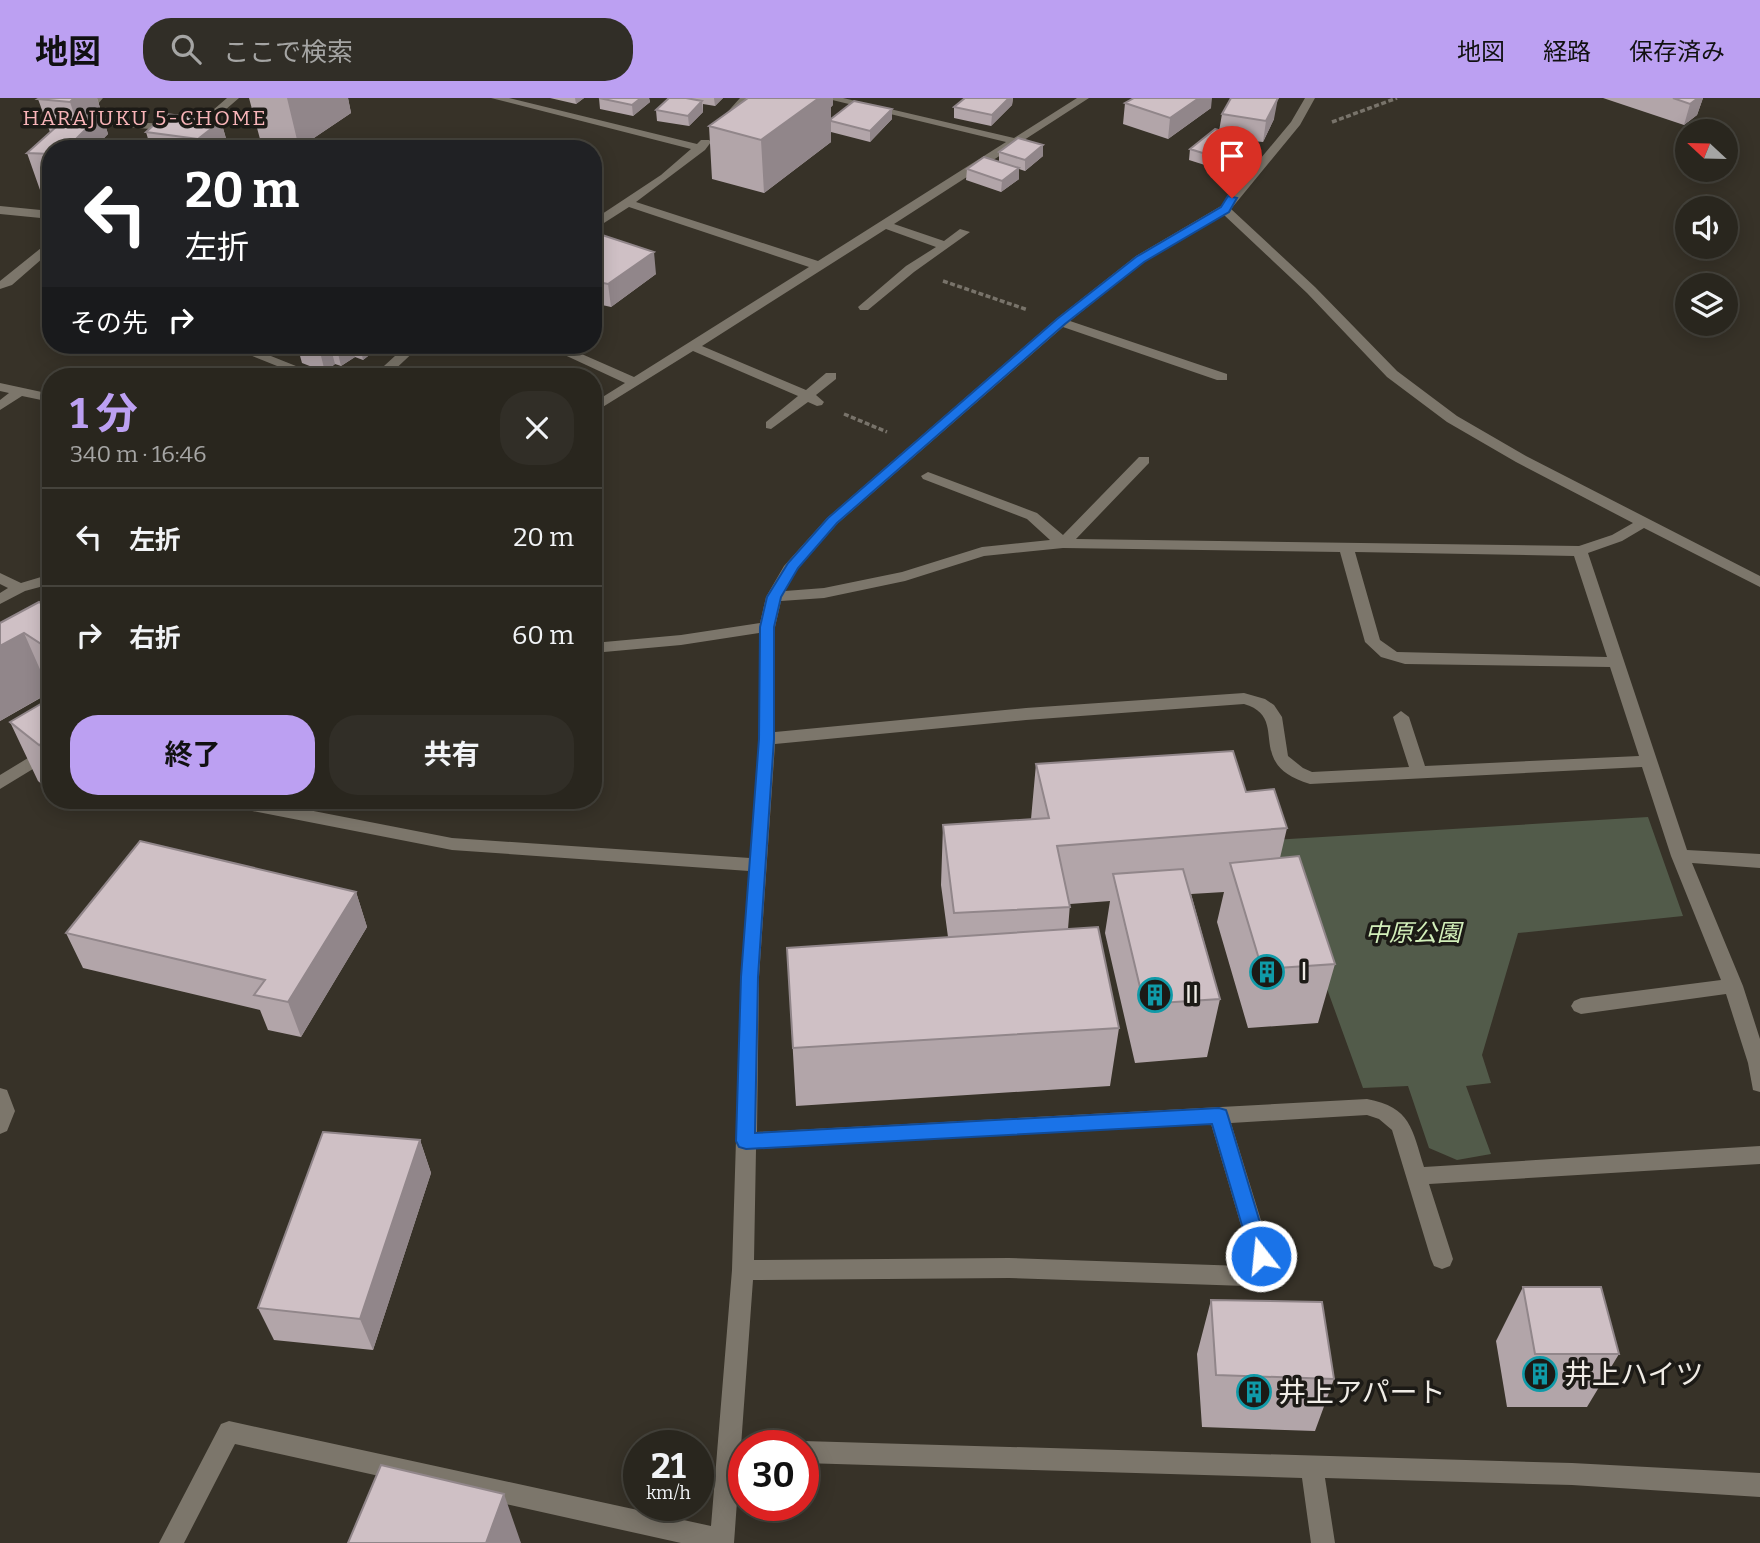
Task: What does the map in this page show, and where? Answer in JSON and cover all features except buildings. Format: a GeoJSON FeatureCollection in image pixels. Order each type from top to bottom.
{"type":"FeatureCollection","features":[{"type":"Feature","properties":{"kind":"street"},"geometry":{"type":"LineString","coordinates":[[88,98],[98,98]]}},
{"type":"Feature","properties":{"kind":"street"},"geometry":{"type":"LineString","coordinates":[[98,98],[78,117],[83,121],[198,130]]}},
{"type":"Feature","properties":{"kind":"street"},"geometry":{"type":"LineString","coordinates":[[185,140],[234,98]]}},
{"type":"Feature","properties":{"kind":"street"},"geometry":{"type":"LineString","coordinates":[[496,98],[701,148]]}},
{"type":"Feature","properties":{"kind":"street"},"geometry":{"type":"LineString","coordinates":[[719,128],[746,98]]}},
{"type":"Feature","properties":{"kind":"street"},"geometry":{"type":"LineString","coordinates":[[829,98],[1014,141]]}},
{"type":"Feature","properties":{"kind":"street"},"geometry":{"type":"LineString","coordinates":[[602,403],[1084,98]]}},
{"type":"Feature","properties":{"kind":"street"},"geometry":{"type":"LineString","coordinates":[[738,1430],[750,977],[767,739],[767,627],[774,597],[792,566],[832,521],[1061,321],[1140,259],[1225,209],[1308,107],[1310,98]]}},
{"type":"Feature","properties":{"kind":"street"},"geometry":{"type":"LineString","coordinates":[[602,220],[701,148],[710,138]]}},
{"type":"Feature","properties":{"kind":"street"},"geometry":{"type":"LineString","coordinates":[[628,203],[817,265]]}},
{"type":"Feature","properties":{"kind":"street"},"geometry":{"type":"LineString","coordinates":[[1225,209],[1311,290],[1392,374],[1452,419],[1643,523],[1760,582]]}},
{"type":"Feature","properties":{"kind":"street"},"geometry":{"type":"LineString","coordinates":[[0,210],[42,214]]}},
{"type":"Feature","properties":{"kind":"street"},"geometry":{"type":"LineString","coordinates":[[883,224],[945,246]]}},
{"type":"Feature","properties":{"kind":"street"},"geometry":{"type":"LineString","coordinates":[[864,307],[910,269],[964,232]]}},
{"type":"Feature","properties":{"kind":"street"},"geometry":{"type":"LineString","coordinates":[[4,284],[42,252]]}},
{"type":"Feature","properties":{"kind":"street"},"geometry":{"type":"LineString","coordinates":[[1061,321],[1222,377]]}},
{"type":"Feature","properties":{"kind":"street"},"geometry":{"type":"LineString","coordinates":[[692,346],[813,399]]}},
{"type":"Feature","properties":{"kind":"street"},"geometry":{"type":"LineString","coordinates":[[256,354],[293,368]]}},
{"type":"Feature","properties":{"kind":"street"},"geometry":{"type":"LineString","coordinates":[[389,368],[404,354]]}},
{"type":"Feature","properties":{"kind":"street"},"geometry":{"type":"LineString","coordinates":[[570,354],[601,368]]}},
{"type":"Feature","properties":{"kind":"street"},"geometry":{"type":"LineString","coordinates":[[602,369],[634,383]]}},
{"type":"Feature","properties":{"kind":"street"},"geometry":{"type":"LineString","coordinates":[[771,425],[813,399],[831,376]]}},
{"type":"Feature","properties":{"kind":"street"},"geometry":{"type":"LineString","coordinates":[[0,387],[42,396]]}},
{"type":"Feature","properties":{"kind":"street"},"geometry":{"type":"LineString","coordinates":[[0,406],[20,391]]}},
{"type":"Feature","properties":{"kind":"street"},"geometry":{"type":"LineString","coordinates":[[1063,544],[1144,460]]}},
{"type":"Feature","properties":{"kind":"street"},"geometry":{"type":"LineString","coordinates":[[928,476],[1032,516],[1063,544]]}},
{"type":"Feature","properties":{"kind":"street"},"geometry":{"type":"LineString","coordinates":[[774,597],[824,593],[892,579],[982,552],[1063,544],[1580,551],[1617,538],[1643,523]]}},
{"type":"Feature","properties":{"kind":"street"},"geometry":{"type":"LineString","coordinates":[[1346,548],[1373,642],[1379,650],[1391,656],[1405,659],[1616,662]]}},
{"type":"Feature","properties":{"kind":"street"},"geometry":{"type":"LineString","coordinates":[[1580,551],[1680,856],[1733,986],[1759,1063],[1760,1084]]}},
{"type":"Feature","properties":{"kind":"street"},"geometry":{"type":"LineString","coordinates":[[0,578],[20,588]]}},
{"type":"Feature","properties":{"kind":"street"},"geometry":{"type":"LineString","coordinates":[[0,599],[20,588],[42,582]]}},
{"type":"Feature","properties":{"kind":"street"},"geometry":{"type":"LineString","coordinates":[[602,647],[767,627]]}},
{"type":"Feature","properties":{"kind":"street"},"geometry":{"type":"LineString","coordinates":[[767,739],[1026,714],[1244,698],[1256,700],[1268,708],[1273,717],[1283,763],[1294,772],[1324,779],[1651,761]]}},
{"type":"Feature","properties":{"kind":"street"},"geometry":{"type":"LineString","coordinates":[[1401,717],[1419,773]]}},
{"type":"Feature","properties":{"kind":"street"},"geometry":{"type":"LineString","coordinates":[[0,783],[42,756]]}},
{"type":"Feature","properties":{"kind":"street"},"geometry":{"type":"LineString","coordinates":[[273,809],[452,844],[759,865]]}},
{"type":"Feature","properties":{"kind":"street"},"geometry":{"type":"LineString","coordinates":[[1680,856],[1760,861]]}},
{"type":"Feature","properties":{"kind":"street"},"geometry":{"type":"LineString","coordinates":[[1581,1006],[1733,986]]}},
{"type":"Feature","properties":{"kind":"street"},"geometry":{"type":"LineString","coordinates":[[0,1096],[5,1111],[0,1125]]}},
{"type":"Feature","properties":{"kind":"street"},"geometry":{"type":"LineString","coordinates":[[746,1141],[1367,1107],[1394,1116],[1401,1127],[1442,1259]]}},
{"type":"Feature","properties":{"kind":"street"},"geometry":{"type":"LineString","coordinates":[[743,1270],[1009,1268],[1246,1276],[1261,1267],[1261,1256],[1219,1116]]}},
{"type":"Feature","properties":{"kind":"street"},"geometry":{"type":"LineString","coordinates":[[1418,1176],[1760,1155]]}},
{"type":"Feature","properties":{"kind":"street"},"geometry":{"type":"LineString","coordinates":[[172,1543],[229,1432],[722,1542],[728,1505]]}},
{"type":"Feature","properties":{"kind":"street"},"geometry":{"type":"LineString","coordinates":[[819,1453],[1572,1474],[1760,1485]]}},
{"type":"Feature","properties":{"kind":"street"},"geometry":{"type":"LineString","coordinates":[[1312,1468],[1323,1543]]}},
{"type":"Feature","properties":{"kind":"path"},"geometry":{"type":"LineString","coordinates":[[1287,134],[1308,130],[1397,98]]}},
{"type":"Feature","properties":{"kind":"path"},"geometry":{"type":"LineString","coordinates":[[910,269],[1061,321]]}},
{"type":"Feature","properties":{"kind":"path"},"geometry":{"type":"LineString","coordinates":[[813,399],[918,445]]}},
{"type":"Feature","properties":{"kind":"green space","name":"中原公園"},"geometry":{"type":"Polygon","coordinates":[[[1648,817],[1683,916],[1518,933],[1482,1055],[1491,1083],[1466,1086],[1491,1154],[1457,1160],[1429,1148],[1408,1086],[1363,1088],[1273,840],[1648,817]]]}},
{"type":"Feature","properties":{"kind":"place","name":"Ⅰ"},"geometry":{"type":"Point","coordinates":[1267,972]}},
{"type":"Feature","properties":{"kind":"place","name":"Ⅱ"},"geometry":{"type":"Point","coordinates":[1155,995]}},
{"type":"Feature","properties":{"kind":"place","name":"井上ハイツ"},"geometry":{"type":"Point","coordinates":[1540,1374]}},
{"type":"Feature","properties":{"kind":"place","name":"井上アパート"},"geometry":{"type":"Point","coordinates":[1254,1392]}},
{"type":"Feature","properties":{"kind":"district","name":"HARAJUKU 5-CHOME"},"geometry":{"type":"Point","coordinates":[145,118]}},
{"type":"Feature","properties":{"kind":"route"},"geometry":{"type":"LineString","coordinates":[[1232,198],[1225,209],[1140,259],[1061,321],[918,445],[832,521],[792,566],[774,597],[767,627],[767,739],[750,977],[745,1106],[746,1141],[1219,1116],[1261,1256]]}}]}
